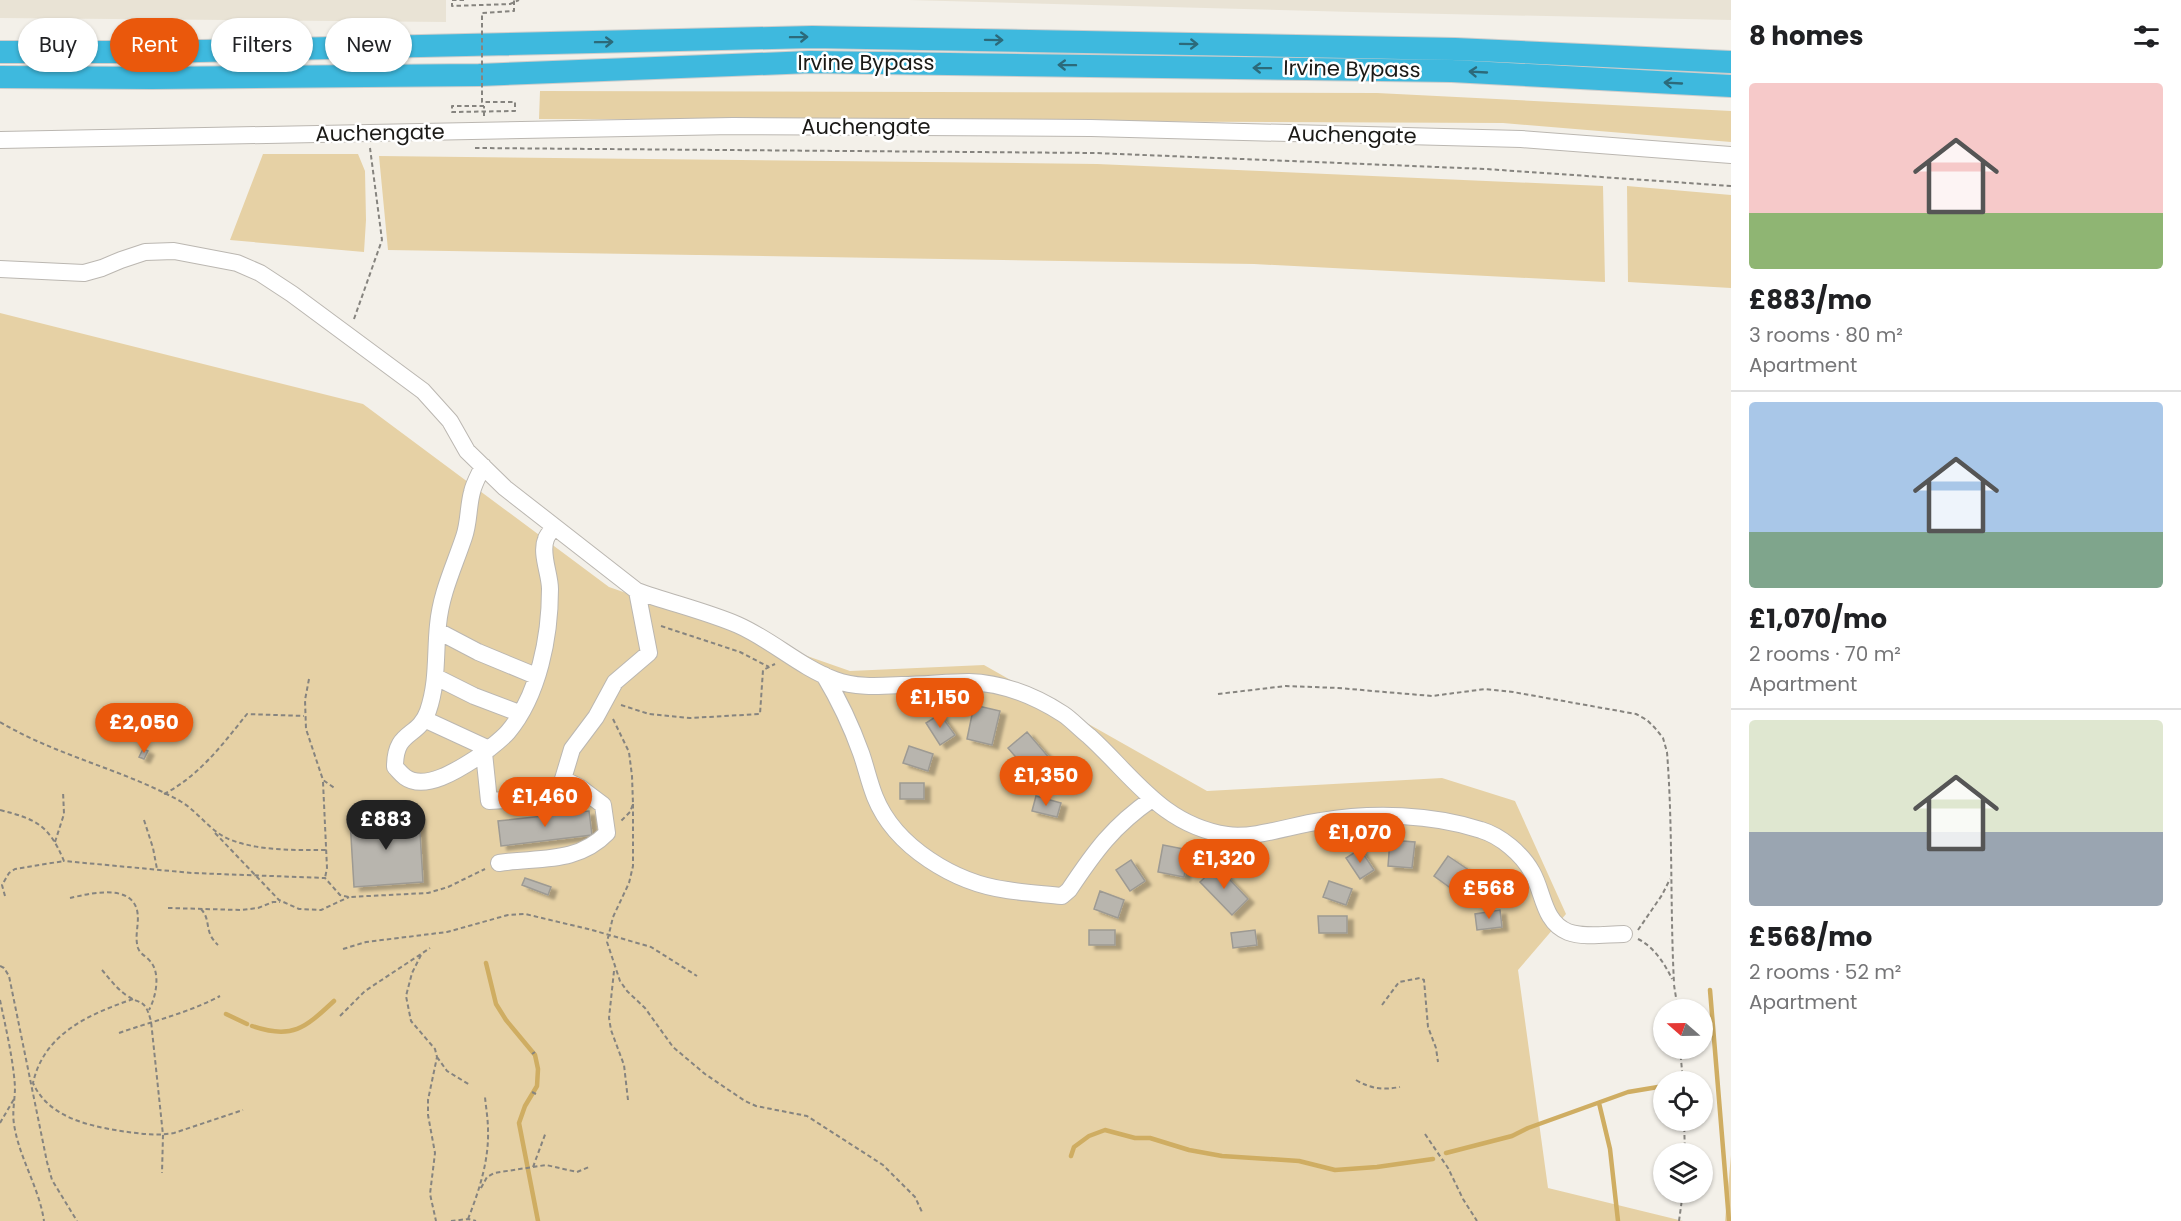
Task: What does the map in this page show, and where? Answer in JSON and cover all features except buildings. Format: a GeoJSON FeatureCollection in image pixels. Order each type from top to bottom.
{"type":"FeatureCollection","features":[{"type":"Feature","properties":{"kind":"highway","name":"Irvine Bypass"},"geometry":{"type":"LineString","coordinates":[[0,52],[167,52],[812,37],[1455,49],[1731,62]]}},
{"type":"Feature","properties":{"kind":"highway","name":"Irvine Bypass"},"geometry":{"type":"LineString","coordinates":[[0,77],[479,75],[810,62],[1452,71],[1731,86]]}},
{"type":"Feature","properties":{"kind":"street","name":"Auchengate"},"geometry":{"type":"LineString","coordinates":[[0,140],[733,126],[1091,128],[1521,139],[1731,155]]}},
{"type":"Feature","properties":{"kind":"street"},"geometry":{"type":"LineString","coordinates":[[0,269],[84,273],[145,252],[174,251],[237,263],[260,273],[292,294],[423,391],[450,421],[467,451],[505,488],[637,591],[737,625],[836,681],[867,687],[969,682],[1001,686],[1035,699],[1066,716],[1170,814],[1199,827],[1228,835],[1250,834],[1323,820],[1373,817],[1426,818],[1489,832],[1510,847],[1531,870],[1547,912],[1559,928],[1572,934],[1624,934]]}},
{"type":"Feature","properties":{"kind":"street"},"geometry":{"type":"LineString","coordinates":[[483,466],[472,491],[465,534],[445,588],[438,631],[436,677],[428,712],[420,725],[399,742],[395,753],[395,766],[406,778],[421,783],[461,769],[487,751],[508,732],[528,699],[542,660],[550,587],[544,550],[545,539],[554,528]]}},
{"type":"Feature","properties":{"kind":"street"},"geometry":{"type":"LineString","coordinates":[[487,751],[489,801],[537,798],[557,791],[572,749],[596,717],[615,682],[650,653],[637,591]]}},
{"type":"Feature","properties":{"kind":"street"},"geometry":{"type":"LineString","coordinates":[[438,631],[487,656],[536,676]]}},
{"type":"Feature","properties":{"kind":"street"},"geometry":{"type":"LineString","coordinates":[[824,675],[845,712],[875,797],[890,824],[925,859],[970,879],[1006,890],[1062,896],[1069,890],[1109,834],[1152,799]]}},
{"type":"Feature","properties":{"kind":"street"},"geometry":{"type":"LineString","coordinates":[[436,677],[474,696],[519,713]]}},
{"type":"Feature","properties":{"kind":"street"},"geometry":{"type":"LineString","coordinates":[[424,718],[487,751]]}},
{"type":"Feature","properties":{"kind":"street"},"geometry":{"type":"LineString","coordinates":[[499,863],[581,853],[607,833],[603,805],[579,787],[563,779]]}},
{"type":"Feature","properties":{"kind":"path"},"geometry":{"type":"LineString","coordinates":[[464,0],[452,0],[452,6],[510,4],[519,0]]}},
{"type":"Feature","properties":{"kind":"path"},"geometry":{"type":"LineString","coordinates":[[484,106],[452,106],[452,112],[515,111],[515,102],[482,102],[482,13],[514,11],[514,0]]}},
{"type":"Feature","properties":{"kind":"path"},"geometry":{"type":"LineString","coordinates":[[348,336],[382,240],[370,148],[380,147]]}},
{"type":"Feature","properties":{"kind":"path"},"geometry":{"type":"LineString","coordinates":[[476,148],[1095,153],[1486,169],[1731,186]]}},
{"type":"Feature","properties":{"kind":"path"},"geometry":{"type":"LineString","coordinates":[[642,617],[659,626],[740,652],[769,667]]}},
{"type":"Feature","properties":{"kind":"path"},"geometry":{"type":"LineString","coordinates":[[604,700],[649,714],[690,718],[760,714],[763,670],[790,655]]}},
{"type":"Feature","properties":{"kind":"path"},"geometry":{"type":"LineString","coordinates":[[309,679],[304,716],[323,780],[327,868],[325,878]]}},
{"type":"Feature","properties":{"kind":"path"},"geometry":{"type":"LineString","coordinates":[[1218,694],[1286,686],[1432,696],[1485,689],[1636,714],[1647,720],[1663,738],[1667,752],[1676,999]]}},
{"type":"Feature","properties":{"kind":"path"},"geometry":{"type":"LineString","coordinates":[[604,700],[629,752],[633,804],[633,866],[629,883],[613,917],[607,942],[615,967],[627,990],[645,1008],[685,1058],[745,1101],[807,1116],[863,1152],[896,1177],[915,1197],[922,1212]]}},
{"type":"Feature","properties":{"kind":"path"},"geometry":{"type":"LineString","coordinates":[[164,794],[183,784],[193,775],[218,750],[247,714],[304,716]]}},
{"type":"Feature","properties":{"kind":"path"},"geometry":{"type":"LineString","coordinates":[[0,722],[42,745],[92,762],[181,802],[194,811],[282,902],[299,909],[321,910],[349,897]]}},
{"type":"Feature","properties":{"kind":"path"},"geometry":{"type":"LineString","coordinates":[[323,780],[336,789]]}},
{"type":"Feature","properties":{"kind":"path"},"geometry":{"type":"LineString","coordinates":[[55,842],[64,814],[63,791]]}},
{"type":"Feature","properties":{"kind":"path"},"geometry":{"type":"LineString","coordinates":[[607,833],[622,820],[633,804]]}},
{"type":"Feature","properties":{"kind":"path"},"geometry":{"type":"LineString","coordinates":[[0,810],[38,823],[55,842],[64,861]]}},
{"type":"Feature","properties":{"kind":"path"},"geometry":{"type":"LineString","coordinates":[[144,820],[157,869]]}},
{"type":"Feature","properties":{"kind":"path"},"geometry":{"type":"LineString","coordinates":[[213,831],[229,839],[258,848],[326,850]]}},
{"type":"Feature","properties":{"kind":"path"},"geometry":{"type":"LineString","coordinates":[[5,896],[2,885],[9,873],[15,869],[64,861],[192,873],[325,878],[340,895],[349,897],[428,893],[448,887],[499,863]]}},
{"type":"Feature","properties":{"kind":"path"},"geometry":{"type":"LineString","coordinates":[[1624,934],[1636,932],[1643,925],[1662,895],[1671,875]]}},
{"type":"Feature","properties":{"kind":"path"},"geometry":{"type":"LineString","coordinates":[[70,898],[103,891],[127,898],[135,905],[139,951],[152,962],[155,971],[156,991],[148,1011]]}},
{"type":"Feature","properties":{"kind":"path"},"geometry":{"type":"LineString","coordinates":[[168,908],[241,910],[282,902]]}},
{"type":"Feature","properties":{"kind":"path"},"geometry":{"type":"LineString","coordinates":[[200,908],[207,918],[207,931],[218,945]]}},
{"type":"Feature","properties":{"kind":"path"},"geometry":{"type":"LineString","coordinates":[[343,949],[366,942],[447,932],[508,915],[525,914],[651,947],[697,976]]}},
{"type":"Feature","properties":{"kind":"path"},"geometry":{"type":"LineString","coordinates":[[1624,934],[1645,942],[1659,957],[1674,983]]}},
{"type":"Feature","properties":{"kind":"path"},"geometry":{"type":"LineString","coordinates":[[340,1016],[365,991],[430,948]]}},
{"type":"Feature","properties":{"kind":"path"},"geometry":{"type":"LineString","coordinates":[[421,955],[412,973],[406,996],[411,1021],[435,1049],[437,1057],[447,1071],[470,1085]]}},
{"type":"Feature","properties":{"kind":"path"},"geometry":{"type":"LineString","coordinates":[[0,966],[9,976],[46,1162],[52,1180],[77,1221]]}},
{"type":"Feature","properties":{"kind":"path"},"geometry":{"type":"LineString","coordinates":[[615,967],[609,1018],[624,1065],[628,1100]]}},
{"type":"Feature","properties":{"kind":"path"},"geometry":{"type":"LineString","coordinates":[[102,970],[125,994],[141,1001],[151,1021],[163,1135],[162,1173]]}},
{"type":"Feature","properties":{"kind":"path"},"geometry":{"type":"LineString","coordinates":[[1382,1005],[1399,982],[1420,978],[1424,980],[1428,1027],[1436,1048],[1438,1062]]}},
{"type":"Feature","properties":{"kind":"path"},"geometry":{"type":"LineString","coordinates":[[119,1033],[151,1021],[186,1012],[220,996]]}},
{"type":"Feature","properties":{"kind":"path"},"geometry":{"type":"LineString","coordinates":[[133,999],[81,1020],[49,1048],[39,1063],[33,1083],[47,1102],[59,1112],[91,1126],[163,1135],[243,1110]]}},
{"type":"Feature","properties":{"kind":"path"},"geometry":{"type":"LineString","coordinates":[[0,1000],[10,1046],[14,1123],[28,1172],[41,1201],[44,1221]]}},
{"type":"Feature","properties":{"kind":"path"},"geometry":{"type":"LineString","coordinates":[[436,1221],[430,1194],[435,1153],[428,1114],[428,1100],[437,1057]]}},
{"type":"Feature","properties":{"kind":"path"},"geometry":{"type":"LineString","coordinates":[[1356,1080],[1374,1088],[1400,1087]]}},
{"type":"Feature","properties":{"kind":"path"},"geometry":{"type":"LineString","coordinates":[[479,1190],[489,1131],[485,1097]]}},
{"type":"Feature","properties":{"kind":"path"},"geometry":{"type":"LineString","coordinates":[[0,1123],[14,1099]]}},
{"type":"Feature","properties":{"kind":"path"},"geometry":{"type":"LineString","coordinates":[[533,1167],[546,1132]]}},
{"type":"Feature","properties":{"kind":"path"},"geometry":{"type":"LineString","coordinates":[[1425,1134],[1448,1168],[1463,1200],[1477,1221]]}},
{"type":"Feature","properties":{"kind":"path"},"geometry":{"type":"LineString","coordinates":[[468,1219],[479,1190],[487,1177],[494,1173],[546,1165],[577,1172],[589,1167]]}},
{"type":"Feature","properties":{"kind":"path"},"geometry":{"type":"LineString","coordinates":[[1679,1221],[1681,1203]]}},
{"type":"Feature","properties":{"kind":"path"},"geometry":{"type":"LineString","coordinates":[[451,1221],[468,1219],[476,1221]]}},
{"type":"Feature","properties":{"kind":"shaded area"},"geometry":{"type":"Polygon","coordinates":[[[0,0],[446,0],[446,22],[412,22],[412,18],[325,18],[325,21],[313,21],[313,18],[211,18],[211,20],[0,18],[0,0]]]}},
{"type":"Feature","properties":{"kind":"shaded area"},"geometry":{"type":"Polygon","coordinates":[[[909,0],[1731,0],[1731,20],[1353,12],[909,0]]]}},
{"type":"Feature","properties":{"kind":"shaded area"},"geometry":{"type":"Polygon","coordinates":[[[540,91],[1377,93],[1731,111],[1731,142],[1503,123],[539,119],[540,91]]]}},
{"type":"Feature","properties":{"kind":"shaded area"},"geometry":{"type":"Polygon","coordinates":[[[263,154],[358,154],[365,171],[364,252],[230,240],[263,154]]]}},
{"type":"Feature","properties":{"kind":"shaded area"},"geometry":{"type":"Polygon","coordinates":[[[379,156],[1097,164],[1603,186],[1605,282],[1254,264],[388,250],[379,156]]]}},
{"type":"Feature","properties":{"kind":"shaded area"},"geometry":{"type":"Polygon","coordinates":[[[1627,186],[1731,195],[1731,288],[1628,282],[1627,186]]]}},
{"type":"Feature","properties":{"kind":"shaded area"},"geometry":{"type":"Polygon","coordinates":[[[0,313],[363,404],[609,587],[850,671],[984,665],[1207,791],[1442,778],[1515,801],[1566,914],[1518,970],[1548,1188],[1683,1221],[0,1221],[0,313]]]}},
{"type":"Feature","properties":{"kind":"shaded area"},"geometry":{"type":"Polygon","coordinates":[[[1731,1155],[1731,1221],[1725,1221],[1731,1155]]]}},
{"type":"Feature","properties":{"kind":"waterway"},"geometry":{"type":"LineString","coordinates":[[486,963],[496,1004],[535,1055],[538,1069],[537,1086],[525,1106],[519,1123],[538,1221]]}},
{"type":"Feature","properties":{"kind":"waterway"},"geometry":{"type":"LineString","coordinates":[[1710,990],[1729,1221]]}},
{"type":"Feature","properties":{"kind":"waterway"},"geometry":{"type":"LineString","coordinates":[[252,1026],[278,1032],[297,1029],[315,1018],[334,1001]]}},
{"type":"Feature","properties":{"kind":"waterway"},"geometry":{"type":"LineString","coordinates":[[226,1014],[247,1024]]}},
{"type":"Feature","properties":{"kind":"waterway"},"geometry":{"type":"LineString","coordinates":[[1446,1153],[1512,1136],[1528,1128],[1628,1092],[1653,1088]]}},
{"type":"Feature","properties":{"kind":"waterway"},"geometry":{"type":"LineString","coordinates":[[1599,1103],[1610,1149],[1618,1221]]}},
{"type":"Feature","properties":{"kind":"waterway"},"geometry":{"type":"LineString","coordinates":[[1071,1156],[1074,1147],[1089,1136],[1105,1130],[1135,1138],[1150,1138],[1189,1150],[1222,1156],[1299,1161],[1335,1170],[1433,1159]]}}]}
